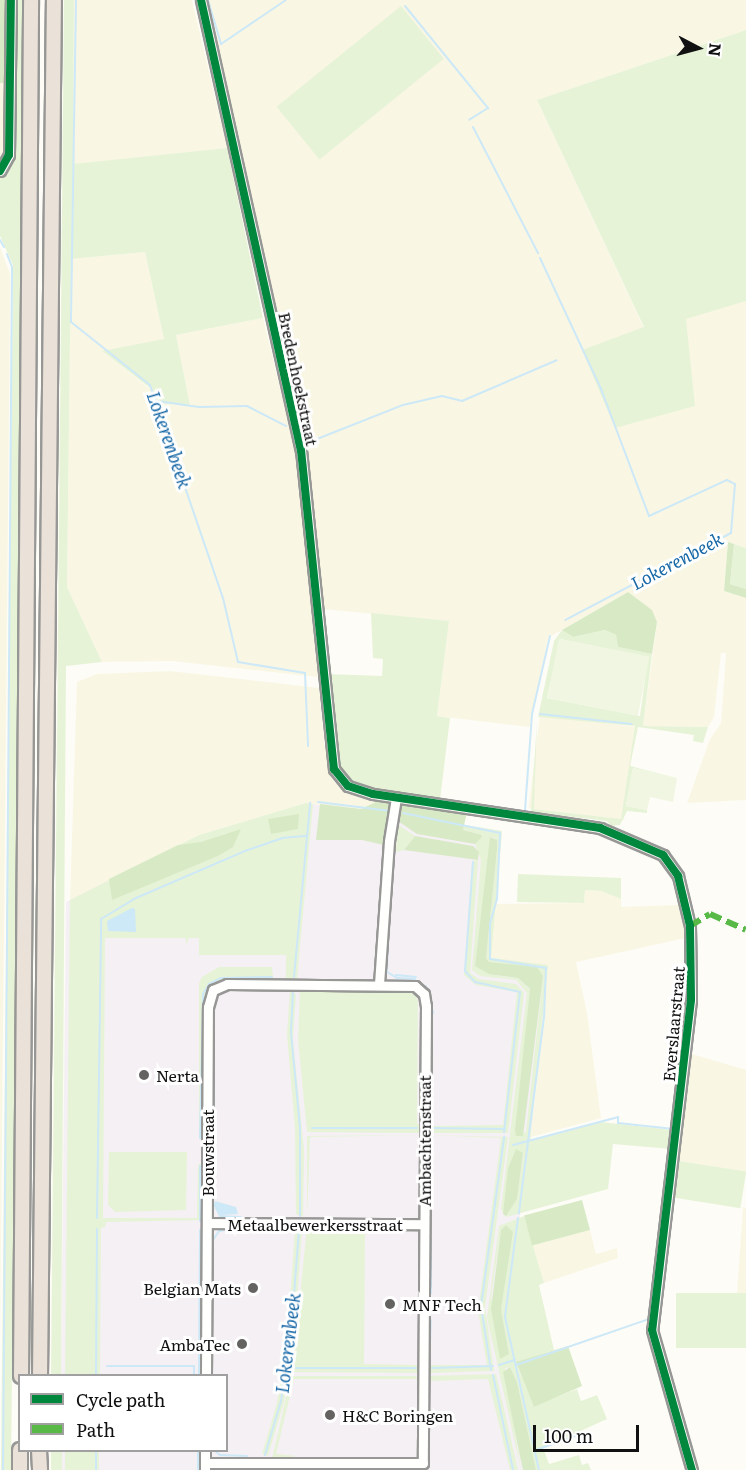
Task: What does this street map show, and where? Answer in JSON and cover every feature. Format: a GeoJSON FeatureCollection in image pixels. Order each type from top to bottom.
{"type":"FeatureCollection","features":[{"type":"Feature","properties":{"kind":"highway"},"geometry":{"type":"LineString","coordinates":[[21,1374],[32,0]]}},
{"type":"Feature","properties":{"kind":"highway"},"geometry":{"type":"LineString","coordinates":[[40,1374],[54,0]]}},
{"type":"Feature","properties":{"kind":"highway"},"geometry":{"type":"LineString","coordinates":[[20,1452],[21,1470]]}},
{"type":"Feature","properties":{"kind":"highway"},"geometry":{"type":"LineString","coordinates":[[39,1452],[40,1470]]}},
{"type":"Feature","properties":{"kind":"street"},"geometry":{"type":"LineString","coordinates":[[0,171],[9,155],[11,0]]}},
{"type":"Feature","properties":{"kind":"street","name":"Bredenhoekstraat"},"geometry":{"type":"LineString","coordinates":[[201,0],[301,450],[334,769]]}},
{"type":"Feature","properties":{"kind":"street","name":"Everslaarstraat"},"geometry":{"type":"LineString","coordinates":[[334,769],[348,786],[396,798],[591,825],[663,855],[673,866],[690,926],[691,1000],[652,1330],[692,1470]]}},
{"type":"Feature","properties":{"kind":"street"},"geometry":{"type":"LineString","coordinates":[[379,984],[396,798]]}},
{"type":"Feature","properties":{"kind":"street","name":"Bouwstraat"},"geometry":{"type":"LineString","coordinates":[[206,1374],[208,1007],[213,990],[227,984],[379,984]]}},
{"type":"Feature","properties":{"kind":"street","name":"Ambachtenstraat"},"geometry":{"type":"LineString","coordinates":[[379,984],[415,986],[426,1000],[423,1463]]}},
{"type":"Feature","properties":{"kind":"street","name":"Metaalbewerkersstraat"},"geometry":{"type":"LineString","coordinates":[[207,1223],[424,1224]]}},
{"type":"Feature","properties":{"kind":"street"},"geometry":{"type":"LineString","coordinates":[[205,1466],[323,1467],[423,1463],[432,1470]]}},
{"type":"Feature","properties":{"kind":"shaded area"},"geometry":{"type":"Polygon","coordinates":[[[74,0],[192,0],[227,148],[73,165],[74,0]]]}},
{"type":"Feature","properties":{"kind":"shaded area"},"geometry":{"type":"Polygon","coordinates":[[[205,0],[746,0],[746,30],[537,100],[644,328],[746,301],[746,548],[728,542],[724,591],[746,598],[746,800],[687,803],[710,739],[721,723],[726,653],[721,653],[714,717],[708,727],[643,726],[657,622],[628,592],[548,638],[530,727],[437,716],[449,621],[322,609],[307,445],[205,0]]]}},
{"type":"Feature","properties":{"kind":"shaded area"},"geometry":{"type":"Polygon","coordinates":[[[0,83],[6,83],[7,148],[0,166],[0,83]]]}},
{"type":"Feature","properties":{"kind":"shaded area"},"geometry":{"type":"Polygon","coordinates":[[[0,247],[10,274],[10,309],[0,1342],[0,247]]]}},
{"type":"Feature","properties":{"kind":"shaded area"},"geometry":{"type":"Polygon","coordinates":[[[145,252],[164,339],[103,352],[150,389],[190,404],[176,335],[263,318],[296,455],[318,677],[172,661],[102,662],[67,587],[71,259],[145,252]]]}},
{"type":"Feature","properties":{"kind":"shaded area"},"geometry":{"type":"Polygon","coordinates":[[[170,671],[319,688],[324,742],[334,782],[356,796],[380,800],[361,809],[306,803],[199,835],[70,900],[77,682],[97,674],[170,671]]]}},
{"type":"Feature","properties":{"kind":"shaded area"},"geometry":{"type":"Polygon","coordinates":[[[540,715],[635,727],[624,820],[529,808],[540,715]]]}},
{"type":"Feature","properties":{"kind":"shaded area"},"geometry":{"type":"Polygon","coordinates":[[[306,803],[502,831],[496,904],[548,965],[531,1137],[506,1317],[541,1470],[62,1470],[62,1452],[228,1452],[228,1374],[61,1374],[66,902],[148,858],[306,803]]]}},
{"type":"Feature","properties":{"kind":"shaded area"},"geometry":{"type":"Polygon","coordinates":[[[585,890],[601,891],[621,899],[621,907],[678,905],[686,938],[576,962],[587,1013],[601,1118],[531,1137],[548,965],[491,958],[492,913],[496,904],[584,903],[585,890]]]}},
{"type":"Feature","properties":{"kind":"shaded area"},"geometry":{"type":"Polygon","coordinates":[[[692,1054],[746,1070],[746,1172],[679,1161],[692,1054]]]}},
{"type":"Feature","properties":{"kind":"shaded area"},"geometry":{"type":"Polygon","coordinates":[[[743,1207],[746,1208],[746,1293],[737,1293],[743,1207]]]}},
{"type":"Feature","properties":{"kind":"shaded area"},"geometry":{"type":"Polygon","coordinates":[[[590,1230],[596,1254],[617,1248],[618,1258],[544,1283],[532,1245],[590,1230]]]}},
{"type":"Feature","properties":{"kind":"green space"},"geometry":{"type":"Polygon","coordinates":[[[0,0],[6,0],[6,83],[0,83],[0,0]]]}},
{"type":"Feature","properties":{"kind":"green space"},"geometry":{"type":"Polygon","coordinates":[[[15,0],[24,0],[22,402],[11,1470],[1,1470],[13,265],[0,236],[0,177],[13,156],[15,0]]]}},
{"type":"Feature","properties":{"kind":"green space"},"geometry":{"type":"Polygon","coordinates":[[[64,0],[74,0],[73,164],[227,148],[263,318],[176,335],[190,405],[156,403],[150,388],[102,351],[164,339],[145,252],[71,259],[67,587],[102,662],[66,666],[61,1374],[51,1374],[64,0]]]}},
{"type":"Feature","properties":{"kind":"green space"},"geometry":{"type":"Polygon","coordinates":[[[401,6],[444,59],[319,160],[277,107],[401,6]]]}},
{"type":"Feature","properties":{"kind":"green space"},"geometry":{"type":"Polygon","coordinates":[[[746,30],[746,301],[686,319],[695,406],[615,428],[582,350],[644,327],[537,100],[746,30]]]}},
{"type":"Feature","properties":{"kind":"green space"},"geometry":{"type":"Polygon","coordinates":[[[728,542],[734,544],[730,584],[746,589],[746,598],[724,591],[728,542]]]}},
{"type":"Feature","properties":{"kind":"green space"},"geometry":{"type":"Polygon","coordinates":[[[734,544],[746,548],[746,589],[730,584],[734,544]]]}},
{"type":"Feature","properties":{"kind":"green space"},"geometry":{"type":"Polygon","coordinates":[[[628,592],[652,610],[657,622],[652,654],[618,647],[616,635],[605,630],[573,637],[562,630],[628,592]]]}},
{"type":"Feature","properties":{"kind":"green space"},"geometry":{"type":"Polygon","coordinates":[[[371,613],[449,621],[437,716],[450,718],[440,800],[355,785],[339,769],[327,674],[382,676],[383,659],[373,658],[371,613]]]}},
{"type":"Feature","properties":{"kind":"green space"},"geometry":{"type":"Polygon","coordinates":[[[562,630],[573,637],[605,630],[616,635],[618,647],[652,654],[643,726],[708,727],[703,743],[693,741],[694,735],[638,727],[630,766],[677,778],[633,768],[626,806],[647,810],[647,813],[627,811],[620,825],[611,826],[607,821],[531,812],[537,721],[534,809],[621,819],[635,726],[538,717],[554,641],[562,630]],[[560,639],[547,698],[640,716],[648,657],[560,639]]]}},
{"type":"Feature","properties":{"kind":"green space"},"geometry":{"type":"Polygon","coordinates":[[[559,639],[649,657],[638,715],[548,698],[559,639]]]}},
{"type":"Feature","properties":{"kind":"green space"},"geometry":{"type":"Polygon","coordinates":[[[633,768],[677,778],[673,802],[650,797],[647,810],[626,806],[633,768]]]}},
{"type":"Feature","properties":{"kind":"green space"},"geometry":{"type":"Polygon","coordinates":[[[380,800],[467,812],[463,830],[482,835],[481,838],[475,844],[417,834],[398,821],[398,815],[387,813],[384,845],[362,840],[316,840],[320,804],[361,809],[380,800]]]}},
{"type":"Feature","properties":{"kind":"green space"},"geometry":{"type":"Polygon","coordinates":[[[306,803],[313,804],[297,980],[286,979],[286,955],[199,955],[199,938],[189,938],[186,945],[186,938],[105,938],[103,1218],[197,1218],[198,1164],[203,1164],[203,1220],[106,1222],[105,1227],[101,1228],[100,1374],[65,1374],[70,900],[199,835],[306,803]]]}},
{"type":"Feature","properties":{"kind":"green space"},"geometry":{"type":"Polygon","coordinates":[[[299,814],[298,829],[271,834],[268,819],[299,814]]]}},
{"type":"Feature","properties":{"kind":"green space"},"geometry":{"type":"Polygon","coordinates":[[[397,824],[415,836],[404,850],[396,852],[397,824]]]}},
{"type":"Feature","properties":{"kind":"green space"},"geometry":{"type":"Polygon","coordinates":[[[465,825],[502,831],[491,958],[548,965],[530,1141],[601,1122],[673,1130],[671,1149],[613,1144],[608,1189],[506,1217],[501,1209],[527,993],[516,980],[480,976],[472,970],[481,860],[475,844],[482,835],[462,830],[465,825]],[[491,837],[475,966],[499,976],[518,978],[530,990],[516,1136],[526,1132],[543,976],[537,968],[489,962],[486,958],[497,850],[495,838],[491,837]],[[516,1150],[508,1168],[506,1216],[517,1199],[523,1154],[516,1150]]]}},
{"type":"Feature","properties":{"kind":"green space"},"geometry":{"type":"Polygon","coordinates":[[[241,829],[233,847],[218,856],[112,900],[109,879],[178,845],[201,842],[241,829]]]}},
{"type":"Feature","properties":{"kind":"green space"},"geometry":{"type":"Polygon","coordinates":[[[415,836],[473,846],[479,852],[478,860],[404,850],[415,836]]]}},
{"type":"Feature","properties":{"kind":"green space"},"geometry":{"type":"Polygon","coordinates":[[[490,837],[497,840],[497,850],[486,958],[489,962],[537,967],[543,976],[523,1136],[516,1136],[515,1130],[530,989],[518,978],[489,974],[475,966],[490,837]]]}},
{"type":"Feature","properties":{"kind":"green space"},"geometry":{"type":"Polygon","coordinates":[[[478,860],[470,973],[479,979],[516,984],[524,993],[508,1133],[430,1133],[430,1126],[503,1125],[517,992],[476,985],[464,975],[472,861],[478,860]]]}},
{"type":"Feature","properties":{"kind":"green space"},"geometry":{"type":"Polygon","coordinates":[[[518,874],[621,878],[621,899],[601,891],[585,890],[584,903],[517,902],[518,874]]]}},
{"type":"Feature","properties":{"kind":"green space"},"geometry":{"type":"Polygon","coordinates":[[[219,967],[272,967],[273,979],[224,980],[211,987],[205,995],[203,1139],[199,1139],[199,983],[202,977],[219,967]]]}},
{"type":"Feature","properties":{"kind":"green space"},"geometry":{"type":"Polygon","coordinates":[[[300,988],[409,992],[415,995],[418,1001],[417,1124],[422,1124],[422,1133],[307,1132],[298,1040],[300,988]]]}},
{"type":"Feature","properties":{"kind":"green space"},"geometry":{"type":"Polygon","coordinates":[[[290,991],[296,994],[293,1040],[304,1150],[303,1217],[296,1214],[295,1128],[287,1034],[290,991]]]}},
{"type":"Feature","properties":{"kind":"green space"},"geometry":{"type":"Polygon","coordinates":[[[422,1135],[310,1137],[307,1220],[307,1136],[422,1135]]]}},
{"type":"Feature","properties":{"kind":"green space"},"geometry":{"type":"Polygon","coordinates":[[[429,1135],[508,1137],[485,1307],[494,1371],[428,1373],[428,1365],[487,1365],[478,1311],[501,1138],[429,1135]]]}},
{"type":"Feature","properties":{"kind":"green space"},"geometry":{"type":"Polygon","coordinates":[[[516,1149],[523,1153],[517,1199],[506,1216],[503,1214],[508,1168],[516,1149]]]}},
{"type":"Feature","properties":{"kind":"green space"},"geometry":{"type":"Polygon","coordinates":[[[109,1152],[187,1152],[186,1210],[115,1212],[108,1205],[109,1152]]]}},
{"type":"Feature","properties":{"kind":"green space"},"geometry":{"type":"Polygon","coordinates":[[[679,1161],[746,1172],[740,1208],[673,1198],[679,1161]]]}},
{"type":"Feature","properties":{"kind":"green space"},"geometry":{"type":"Polygon","coordinates":[[[582,1200],[590,1230],[532,1245],[524,1216],[582,1200]]]}},
{"type":"Feature","properties":{"kind":"green space"},"geometry":{"type":"Polygon","coordinates":[[[524,1216],[544,1283],[539,1285],[554,1350],[516,1363],[534,1406],[577,1389],[581,1401],[597,1395],[607,1419],[543,1448],[549,1464],[579,1455],[582,1465],[588,1463],[591,1470],[536,1470],[517,1382],[510,1367],[505,1368],[521,1470],[487,1318],[499,1226],[524,1216]],[[506,1225],[501,1230],[491,1297],[509,1354],[501,1309],[512,1232],[506,1225]]]}},
{"type":"Feature","properties":{"kind":"green space"},"geometry":{"type":"Polygon","coordinates":[[[506,1225],[513,1232],[501,1309],[509,1354],[500,1359],[491,1309],[501,1230],[506,1225]]]}},
{"type":"Feature","properties":{"kind":"green space"},"geometry":{"type":"Polygon","coordinates":[[[307,1227],[311,1232],[365,1231],[364,1364],[420,1365],[420,1373],[292,1372],[307,1227]]]}},
{"type":"Feature","properties":{"kind":"green space"},"geometry":{"type":"Polygon","coordinates":[[[302,1230],[295,1334],[284,1402],[268,1456],[262,1454],[277,1403],[288,1329],[295,1231],[302,1230]]]}},
{"type":"Feature","properties":{"kind":"green space"},"geometry":{"type":"Polygon","coordinates":[[[676,1293],[746,1293],[746,1348],[676,1348],[676,1293]]]}},
{"type":"Feature","properties":{"kind":"green space"},"geometry":{"type":"Polygon","coordinates":[[[568,1346],[582,1386],[534,1407],[516,1362],[568,1346]]]}},
{"type":"Feature","properties":{"kind":"green space"},"geometry":{"type":"Polygon","coordinates":[[[510,1367],[517,1382],[536,1470],[523,1470],[503,1372],[510,1367]]]}},
{"type":"Feature","properties":{"kind":"green space"},"geometry":{"type":"Polygon","coordinates":[[[496,1374],[518,1470],[510,1470],[488,1379],[428,1381],[428,1376],[496,1374]]]}},
{"type":"Feature","properties":{"kind":"green space"},"geometry":{"type":"Polygon","coordinates":[[[291,1376],[415,1376],[420,1379],[294,1379],[276,1454],[297,1456],[272,1459],[291,1376]]]}},
{"type":"Feature","properties":{"kind":"green space"},"geometry":{"type":"Polygon","coordinates":[[[51,1452],[62,1452],[62,1470],[51,1470],[51,1452]]]}},
{"type":"Feature","properties":{"kind":"green space"},"geometry":{"type":"Polygon","coordinates":[[[65,1452],[99,1452],[99,1470],[65,1470],[65,1452]]]}},
{"type":"Feature","properties":{"kind":"water"},"geometry":{"type":"Polygon","coordinates":[[[132,908],[135,909],[136,932],[108,931],[107,921],[132,908]]]}},
{"type":"Feature","properties":{"kind":"water"},"geometry":{"type":"Polygon","coordinates":[[[215,1201],[236,1207],[238,1214],[221,1215],[215,1208],[215,1201]]]}},
{"type":"Feature","properties":{"kind":"waterway","name":"Lokerenbeek"},"geometry":{"type":"LineString","coordinates":[[76,0],[71,322],[150,385],[223,598],[238,662],[305,673],[308,746]]}},
{"type":"Feature","properties":{"kind":"waterway","name":"Lokerenbeek"},"geometry":{"type":"LineString","coordinates":[[208,0],[221,44],[286,0]]}},
{"type":"Feature","properties":{"kind":"waterway","name":"Lokerenbeek"},"geometry":{"type":"LineString","coordinates":[[405,6],[488,108],[469,120]]}},
{"type":"Feature","properties":{"kind":"waterway","name":"Lokerenbeek"},"geometry":{"type":"LineString","coordinates":[[473,127],[538,253]]}},
{"type":"Feature","properties":{"kind":"waterway"},"geometry":{"type":"LineString","coordinates":[[0,240],[4,247]]}},
{"type":"Feature","properties":{"kind":"waterway"},"geometry":{"type":"LineString","coordinates":[[3,1470],[12,267],[7,254]]}},
{"type":"Feature","properties":{"kind":"waterway","name":"Lokerenbeek"},"geometry":{"type":"LineString","coordinates":[[540,258],[601,389],[649,516],[727,480],[735,484],[731,533],[565,620]]}},
{"type":"Feature","properties":{"kind":"waterway"},"geometry":{"type":"LineString","coordinates":[[312,441],[403,405],[442,396],[462,401],[557,360]]}},
{"type":"Feature","properties":{"kind":"waterway"},"geometry":{"type":"LineString","coordinates":[[157,401],[199,407],[247,406],[286,426]]}},
{"type":"Feature","properties":{"kind":"waterway","name":"Lokerenbeek"},"geometry":{"type":"LineString","coordinates":[[525,810],[532,714],[550,636]]}},
{"type":"Feature","properties":{"kind":"waterway"},"geometry":{"type":"LineString","coordinates":[[540,714],[631,724]]}},
{"type":"Feature","properties":{"kind":"waterway"},"geometry":{"type":"LineString","coordinates":[[318,802],[390,811]]}},
{"type":"Feature","properties":{"kind":"waterway","name":"Lokerenbeek"},"geometry":{"type":"LineString","coordinates":[[294,977],[310,803]]}},
{"type":"Feature","properties":{"kind":"waterway"},"geometry":{"type":"LineString","coordinates":[[403,813],[500,833],[497,899],[490,924],[490,959],[546,968],[544,1017],[519,1213]]}},
{"type":"Feature","properties":{"kind":"waterway"},"geometry":{"type":"LineString","coordinates":[[97,1218],[101,919],[136,898],[245,851],[282,838],[307,836]]}},
{"type":"Feature","properties":{"kind":"waterway"},"geometry":{"type":"LineString","coordinates":[[473,862],[465,971],[475,982],[520,992],[504,1132]]}},
{"type":"Feature","properties":{"kind":"waterway"},"geometry":{"type":"LineString","coordinates":[[388,934],[390,911]]}},
{"type":"Feature","properties":{"kind":"waterway"},"geometry":{"type":"LineString","coordinates":[[388,940],[387,972],[397,978],[415,979]]}},
{"type":"Feature","properties":{"kind":"waterway"},"geometry":{"type":"LineString","coordinates":[[396,975],[416,977]]}},
{"type":"Feature","properties":{"kind":"waterway"},"geometry":{"type":"LineString","coordinates":[[200,1138],[203,994],[209,984],[221,978],[272,977]]}},
{"type":"Feature","properties":{"kind":"waterway"},"geometry":{"type":"LineString","coordinates":[[426,986],[433,1013]]}},
{"type":"Feature","properties":{"kind":"waterway","name":"Lokerenbeek"},"geometry":{"type":"LineString","coordinates":[[293,991],[291,1032],[300,1128],[300,1216]]}},
{"type":"Feature","properties":{"kind":"waterway"},"geometry":{"type":"LineString","coordinates":[[432,1036],[432,1055]]}},
{"type":"Feature","properties":{"kind":"waterway"},"geometry":{"type":"LineString","coordinates":[[432,1065],[432,1079]]}},
{"type":"Feature","properties":{"kind":"waterway"},"geometry":{"type":"LineString","coordinates":[[213,1192],[214,1078]]}},
{"type":"Feature","properties":{"kind":"waterway"},"geometry":{"type":"LineString","coordinates":[[432,1088],[432,1106]]}},
{"type":"Feature","properties":{"kind":"waterway"},"geometry":{"type":"LineString","coordinates":[[513,1145],[618,1117],[618,1123],[674,1129]]}},
{"type":"Feature","properties":{"kind":"waterway"},"geometry":{"type":"LineString","coordinates":[[312,1128],[417,1128]]}},
{"type":"Feature","properties":{"kind":"waterway"},"geometry":{"type":"LineString","coordinates":[[432,1128],[505,1129]]}},
{"type":"Feature","properties":{"kind":"waterway"},"geometry":{"type":"LineString","coordinates":[[431,1170],[432,1137]]}},
{"type":"Feature","properties":{"kind":"waterway"},"geometry":{"type":"LineString","coordinates":[[491,1370],[481,1306],[504,1137]]}},
{"type":"Feature","properties":{"kind":"waterway"},"geometry":{"type":"LineString","coordinates":[[200,1166],[200,1221]]}},
{"type":"Feature","properties":{"kind":"waterway"},"geometry":{"type":"LineString","coordinates":[[431,1181],[431,1227]]}},
{"type":"Feature","properties":{"kind":"waterway"},"geometry":{"type":"LineString","coordinates":[[212,1200],[220,1216],[241,1217]]}},
{"type":"Feature","properties":{"kind":"waterway"},"geometry":{"type":"LineString","coordinates":[[518,1218],[505,1317],[539,1470]]}},
{"type":"Feature","properties":{"kind":"waterway"},"geometry":{"type":"LineString","coordinates":[[96,1374],[97,1229]]}},
{"type":"Feature","properties":{"kind":"waterway"},"geometry":{"type":"LineString","coordinates":[[212,1316],[213,1240],[219,1231],[230,1229]]}},
{"type":"Feature","properties":{"kind":"waterway"},"geometry":{"type":"LineString","coordinates":[[235,1229],[248,1229]]}},
{"type":"Feature","properties":{"kind":"waterway"},"geometry":{"type":"LineString","coordinates":[[253,1229],[265,1229]]}},
{"type":"Feature","properties":{"kind":"waterway"},"geometry":{"type":"LineString","coordinates":[[270,1230],[282,1229]]}},
{"type":"Feature","properties":{"kind":"waterway"},"geometry":{"type":"LineString","coordinates":[[199,1374],[200,1230]]}},
{"type":"Feature","properties":{"kind":"waterway","name":"Lokerenbeek"},"geometry":{"type":"LineString","coordinates":[[265,1455],[281,1401],[291,1332],[299,1230]]}},
{"type":"Feature","properties":{"kind":"waterway"},"geometry":{"type":"LineString","coordinates":[[431,1239],[431,1293]]}},
{"type":"Feature","properties":{"kind":"waterway"},"geometry":{"type":"LineString","coordinates":[[431,1300],[431,1307]]}},
{"type":"Feature","properties":{"kind":"waterway"},"geometry":{"type":"LineString","coordinates":[[430,1343],[431,1320]]}},
{"type":"Feature","properties":{"kind":"waterway"},"geometry":{"type":"LineString","coordinates":[[516,1365],[646,1320]]}},
{"type":"Feature","properties":{"kind":"waterway"},"geometry":{"type":"LineString","coordinates":[[212,1330],[212,1366]]}},
{"type":"Feature","properties":{"kind":"waterway"},"geometry":{"type":"LineString","coordinates":[[430,1359],[430,1365]]}},
{"type":"Feature","properties":{"kind":"waterway"},"geometry":{"type":"LineString","coordinates":[[499,1365],[514,1360]]}},
{"type":"Feature","properties":{"kind":"waterway"},"geometry":{"type":"LineString","coordinates":[[107,1366],[194,1366],[194,1374]]}},
{"type":"Feature","properties":{"kind":"waterway"},"geometry":{"type":"LineString","coordinates":[[432,1368],[493,1366]]}},
{"type":"Feature","properties":{"kind":"waterway"},"geometry":{"type":"LineString","coordinates":[[296,1368],[416,1368]]}},
{"type":"Feature","properties":{"kind":"waterway"},"geometry":{"type":"LineString","coordinates":[[493,1375],[513,1470]]}},
{"type":"Feature","properties":{"kind":"waterway"},"geometry":{"type":"LineString","coordinates":[[536,1450],[578,1435]]}},
{"type":"Feature","properties":{"kind":"waterway"},"geometry":{"type":"LineString","coordinates":[[96,1452],[96,1470]]}},
{"type":"Feature","properties":{"kind":"waterway"},"geometry":{"type":"LineString","coordinates":[[198,1452],[198,1470]]}},
{"type":"Feature","properties":{"kind":"waterway"},"geometry":{"type":"LineString","coordinates":[[216,1452],[220,1455],[247,1456]]}},
{"type":"Feature","properties":{"kind":"marked path"},"geometry":{"type":"LineString","coordinates":[[690,926],[710,914],[746,930]]}},
{"type":"Feature","properties":{"kind":"cycle path"},"geometry":{"type":"LineString","coordinates":[[0,171],[9,155],[11,0]]}},
{"type":"Feature","properties":{"kind":"cycle path"},"geometry":{"type":"LineString","coordinates":[[201,0],[301,450],[334,769],[348,786],[373,794],[600,828],[663,855],[678,876],[690,926],[691,1000],[652,1330],[692,1470]]}},
{"type":"Feature","properties":{"kind":"place","name":"Nerta"},"geometry":{"type":"Point","coordinates":[144,1075]}},
{"type":"Feature","properties":{"kind":"place","name":"Belgian Mats"},"geometry":{"type":"Point","coordinates":[253,1288]}},
{"type":"Feature","properties":{"kind":"place","name":"MNF Tech"},"geometry":{"type":"Point","coordinates":[390,1304]}},
{"type":"Feature","properties":{"kind":"place","name":"AmbaTec"},"geometry":{"type":"Point","coordinates":[242,1344]}},
{"type":"Feature","properties":{"kind":"place","name":"H&C Boringen"},"geometry":{"type":"Point","coordinates":[330,1415]}}]}
